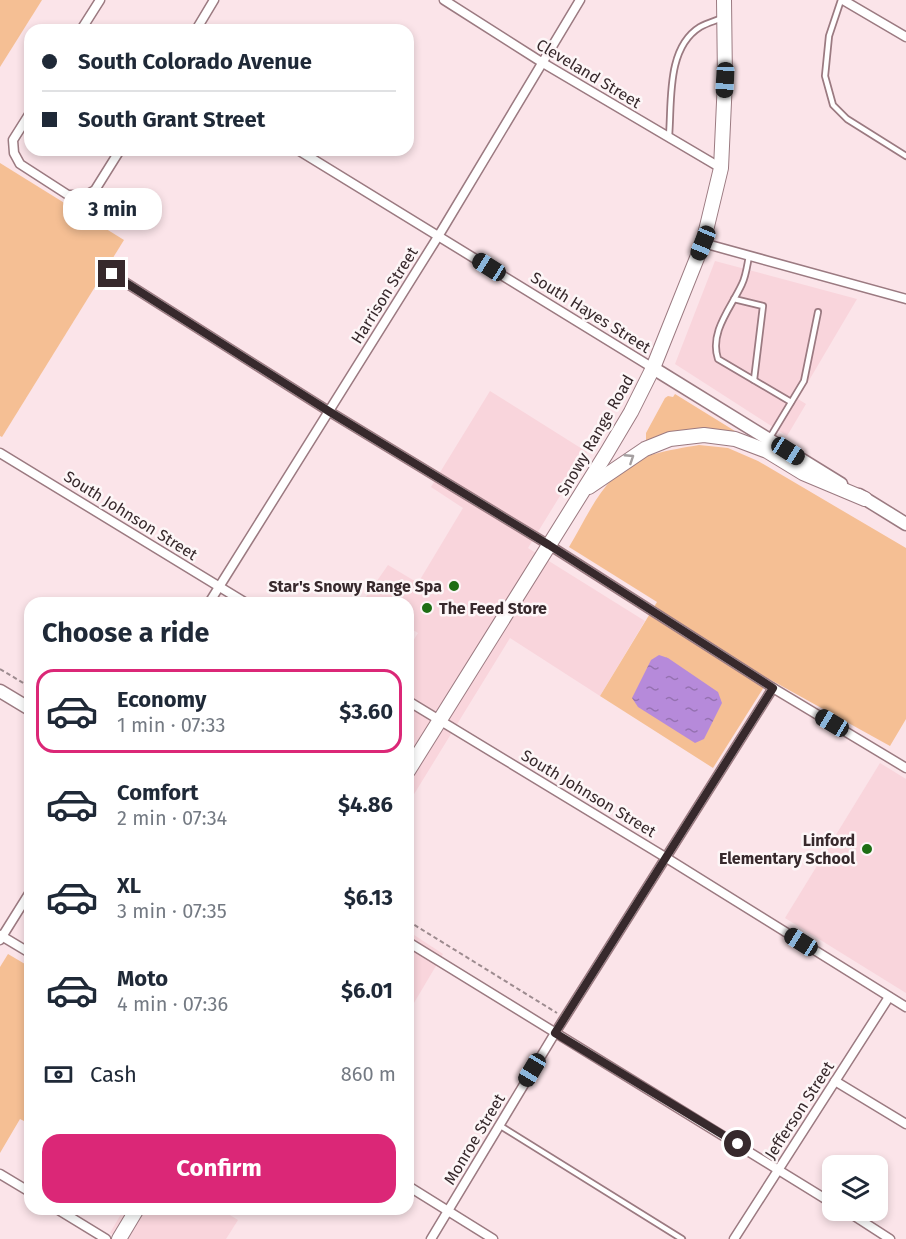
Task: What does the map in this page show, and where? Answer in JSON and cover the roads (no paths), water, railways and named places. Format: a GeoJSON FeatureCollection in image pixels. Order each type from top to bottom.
{"type":"FeatureCollection","features":[{"type":"Feature","properties":{"kind":"main road"},"geometry":{"type":"LineString","coordinates":[[653,368],[703,243],[721,168],[725,80],[724,0]]}},
{"type":"Feature","properties":{"kind":"main road","name":"Snowy Range Road"},"geometry":{"type":"LineString","coordinates":[[414,761],[631,412],[653,368],[906,524]]}},
{"type":"Feature","properties":{"kind":"main road"},"geometry":{"type":"LineString","coordinates":[[582,491],[645,449],[670,439],[704,435],[735,439],[767,451],[803,473],[865,499]]}},
{"type":"Feature","properties":{"kind":"main road"},"geometry":{"type":"LineString","coordinates":[[0,691],[24,705]]}},
{"type":"Feature","properties":{"kind":"main road"},"geometry":{"type":"LineString","coordinates":[[119,1239],[133,1215]]}},
{"type":"Feature","properties":{"kind":"street"},"geometry":{"type":"LineString","coordinates":[[85,24],[100,0]]}},
{"type":"Feature","properties":{"kind":"street"},"geometry":{"type":"LineString","coordinates":[[200,24],[214,0]]}},
{"type":"Feature","properties":{"kind":"street","name":"Cleveland Street"},"geometry":{"type":"LineString","coordinates":[[444,0],[543,63],[721,168]]}},
{"type":"Feature","properties":{"kind":"street","name":"Harrison Street"},"geometry":{"type":"LineString","coordinates":[[213,597],[439,235],[580,0]]}},
{"type":"Feature","properties":{"kind":"street"},"geometry":{"type":"LineString","coordinates":[[842,0],[906,37]]}},
{"type":"Feature","properties":{"kind":"street"},"geometry":{"type":"LineString","coordinates":[[24,123],[13,140],[14,153],[20,164],[68,195],[86,195],[95,190],[116,156]]}},
{"type":"Feature","properties":{"kind":"street","name":"South Hayes Street"},"geometry":{"type":"LineString","coordinates":[[308,156],[653,368]]}},
{"type":"Feature","properties":{"kind":"street"},"geometry":{"type":"LineString","coordinates":[[703,243],[906,299]]}},
{"type":"Feature","properties":{"kind":"street"},"geometry":{"type":"LineString","coordinates":[[112,274],[330,412],[549,545],[773,688],[906,768]]}},
{"type":"Feature","properties":{"kind":"street","name":"South Johnson Street"},"geometry":{"type":"LineString","coordinates":[[0,453],[236,597]]}},
{"type":"Feature","properties":{"kind":"street","name":"Monroe Street"},"geometry":{"type":"LineString","coordinates":[[430,1239],[555,1033],[773,688]]}},
{"type":"Feature","properties":{"kind":"street","name":"South Johnson Street"},"geometry":{"type":"LineString","coordinates":[[414,705],[906,1007]]}},
{"type":"Feature","properties":{"kind":"street"},"geometry":{"type":"LineString","coordinates":[[24,901],[1,937],[24,950]]}},
{"type":"Feature","properties":{"kind":"street"},"geometry":{"type":"LineString","coordinates":[[414,946],[822,1197]]}},
{"type":"Feature","properties":{"kind":"street","name":"Jefferson Street"},"geometry":{"type":"LineString","coordinates":[[734,1239],[889,997]]}},
{"type":"Feature","properties":{"kind":"street"},"geometry":{"type":"LineString","coordinates":[[835,1081],[906,1124]]}},
{"type":"Feature","properties":{"kind":"street"},"geometry":{"type":"LineString","coordinates":[[0,1174],[24,1188]]}},
{"type":"Feature","properties":{"kind":"street"},"geometry":{"type":"LineString","coordinates":[[414,1190],[493,1239]]}},
{"type":"Feature","properties":{"kind":"street"},"geometry":{"type":"LineString","coordinates":[[67,1215],[105,1239]]}},
{"type":"Feature","properties":{"kind":"street"},"geometry":{"type":"LineString","coordinates":[[862,1221],[890,1239]]}},
{"type":"Feature","properties":{"kind":"lane"},"geometry":{"type":"LineString","coordinates":[[842,0],[829,36],[825,76],[833,105],[847,119],[906,156]]}},
{"type":"Feature","properties":{"kind":"lane"},"geometry":{"type":"LineString","coordinates":[[669,138],[675,67],[681,50],[690,36],[700,27],[724,17]]}},
{"type":"Feature","properties":{"kind":"lane"},"geometry":{"type":"LineString","coordinates":[[750,256],[742,283],[721,324],[714,347],[718,359],[791,402]]}},
{"type":"Feature","properties":{"kind":"lane"},"geometry":{"type":"LineString","coordinates":[[734,299],[763,306],[754,380]]}},
{"type":"Feature","properties":{"kind":"lane"},"geometry":{"type":"LineString","coordinates":[[769,439],[804,381],[818,312]]}},
{"type":"Feature","properties":{"kind":"lane"},"geometry":{"type":"LineString","coordinates":[[499,1125],[682,1239]]}},
{"type":"Feature","properties":{"kind":"water"},"geometry":{"type":"Polygon","coordinates":[[[659,655],[668,658],[718,692],[722,703],[704,739],[695,743],[638,707],[632,698],[651,660],[659,655]]]}},
{"type":"Feature","properties":{"kind":"place","name":"Star's Snowy Range Spa"},"geometry":{"type":"Point","coordinates":[454,586]}},
{"type":"Feature","properties":{"kind":"place","name":"The Feed Store"},"geometry":{"type":"Point","coordinates":[427,608]}},
{"type":"Feature","properties":{"kind":"place","name":"Linford Elementary School"},"geometry":{"type":"Point","coordinates":[867,849]}}]}
